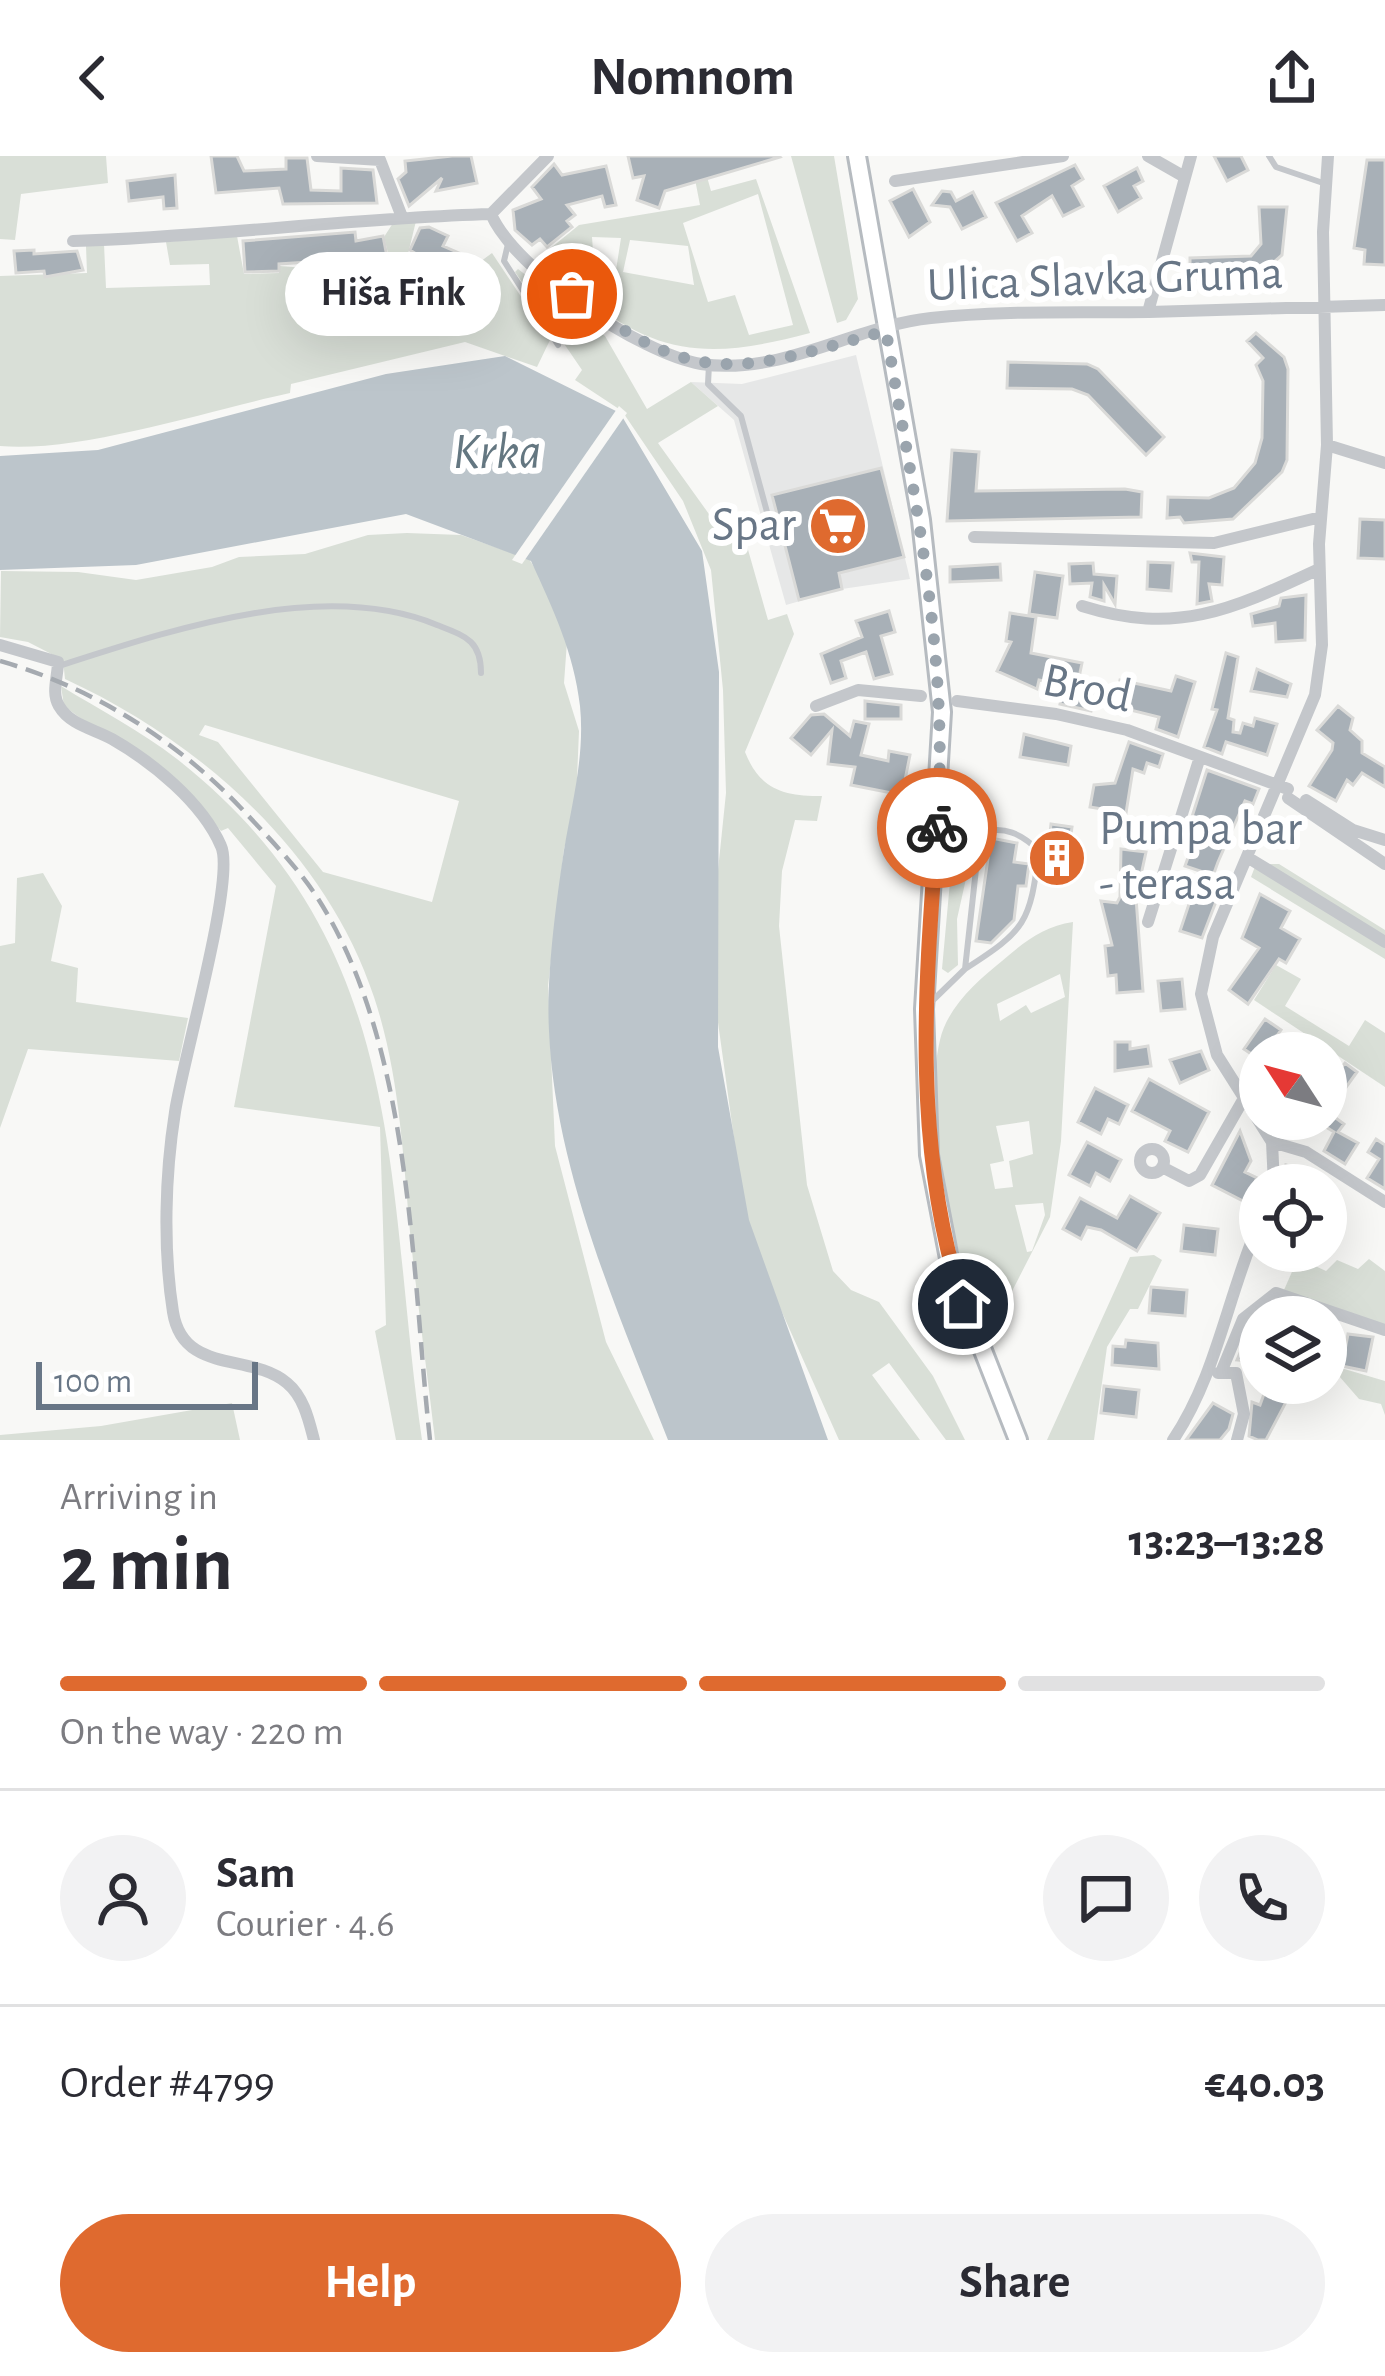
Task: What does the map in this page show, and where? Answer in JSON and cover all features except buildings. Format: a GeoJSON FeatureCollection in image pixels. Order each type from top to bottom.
{"type":"FeatureCollection","features":[{"type":"Feature","properties":{"kind":"main road"},"geometry":{"type":"LineString","coordinates":[[856,156],[883,285],[886,331],[937,639],[942,712],[924,1009],[929,1155],[941,1227],[974,1339],[1018,1440]]}},
{"type":"Feature","properties":{"kind":"street"},"geometry":{"type":"LineString","coordinates":[[316,156],[380,160],[402,217]]}},
{"type":"Feature","properties":{"kind":"street"},"geometry":{"type":"LineString","coordinates":[[895,181],[1063,156]]}},
{"type":"Feature","properties":{"kind":"street"},"geometry":{"type":"LineString","coordinates":[[1148,156],[1183,176]]}},
{"type":"Feature","properties":{"kind":"street"},"geometry":{"type":"LineString","coordinates":[[1148,312],[1191,156]]}},
{"type":"Feature","properties":{"kind":"street"},"geometry":{"type":"LineString","coordinates":[[1328,156],[1328,307]]}},
{"type":"Feature","properties":{"kind":"street"},"geometry":{"type":"LineString","coordinates":[[73,241],[491,214],[540,158]]}},
{"type":"Feature","properties":{"kind":"street","name":"Ulica Slavka Gruma"},"geometry":{"type":"LineString","coordinates":[[491,214],[509,241],[546,275],[648,348],[710,365],[763,362],[924,318],[1385,305]]}},
{"type":"Feature","properties":{"kind":"street","name":"Ulica Slavka Gruma"},"geometry":{"type":"LineString","coordinates":[[1321,518],[1328,307]]}},
{"type":"Feature","properties":{"kind":"street"},"geometry":{"type":"LineString","coordinates":[[1327,445],[1385,463]]}},
{"type":"Feature","properties":{"kind":"street"},"geometry":{"type":"LineString","coordinates":[[974,537],[1214,543],[1321,518],[1322,645],[1315,694],[1284,790],[1247,857],[1213,937],[1201,994],[1217,1055],[1239,1092]]}},
{"type":"Feature","properties":{"kind":"street","name":"Brod"},"geometry":{"type":"LineString","coordinates":[[1082,606],[1129,620],[1229,610],[1319,569]]}},
{"type":"Feature","properties":{"kind":"street"},"geometry":{"type":"LineString","coordinates":[[0,645],[48,656],[59,665],[55,697],[62,711],[114,740],[174,786],[201,813],[224,853],[217,914],[174,1115],[168,1264],[173,1317],[192,1349],[204,1356],[284,1380],[300,1400],[314,1440]]}},
{"type":"Feature","properties":{"kind":"street"},"geometry":{"type":"LineString","coordinates":[[816,706],[858,691],[921,696]]}},
{"type":"Feature","properties":{"kind":"street","name":"Brod"},"geometry":{"type":"LineString","coordinates":[[957,701],[1087,720],[1284,790],[1385,864]]}},
{"type":"Feature","properties":{"kind":"street"},"geometry":{"type":"LineString","coordinates":[[1148,922],[1198,760]]}},
{"type":"Feature","properties":{"kind":"street"},"geometry":{"type":"LineString","coordinates":[[1306,800],[1353,830],[1385,840]]}},
{"type":"Feature","properties":{"kind":"street"},"geometry":{"type":"LineString","coordinates":[[1247,857],[1385,942]]}},
{"type":"Feature","properties":{"kind":"street"},"geometry":{"type":"LineString","coordinates":[[1162,1167],[1189,1181],[1200,1175],[1239,1109]]}},
{"type":"Feature","properties":{"kind":"street"},"geometry":{"type":"LineString","coordinates":[[1273,1164],[1272,1142],[1306,1152],[1385,1202]]}},
{"type":"Feature","properties":{"kind":"street"},"geometry":{"type":"LineString","coordinates":[[1173,1440],[1203,1385],[1239,1272]]}},
{"type":"Feature","properties":{"kind":"street"},"geometry":{"type":"LineString","coordinates":[[1203,1385],[1222,1370],[1244,1319],[1276,1293],[1385,1330]]}},
{"type":"Feature","properties":{"kind":"street"},"geometry":{"type":"LineString","coordinates":[[1222,1370],[1236,1373],[1242,1390],[1244,1414],[1237,1440]]}},
{"type":"Feature","properties":{"kind":"lane"},"geometry":{"type":"LineString","coordinates":[[1269,156],[1295,176],[1326,184]]}},
{"type":"Feature","properties":{"kind":"lane"},"geometry":{"type":"LineString","coordinates":[[509,241],[505,261],[558,345]]}},
{"type":"Feature","properties":{"kind":"lane"},"geometry":{"type":"LineString","coordinates":[[710,365],[708,384],[741,416],[748,431],[767,512]]}},
{"type":"Feature","properties":{"kind":"lane"},"geometry":{"type":"LineString","coordinates":[[59,665],[134,642],[303,605],[357,604],[416,616],[471,639],[481,654],[481,673]]}},
{"type":"Feature","properties":{"kind":"lane"},"geometry":{"type":"LineString","coordinates":[[924,1009],[965,969],[1014,938],[1030,915],[1039,851],[1023,834],[980,833],[938,815]]}},
{"type":"Feature","properties":{"kind":"lane"},"geometry":{"type":"LineString","coordinates":[[965,969],[980,833]]}},
{"type":"Feature","properties":{"kind":"shaded area"},"geometry":{"type":"Polygon","coordinates":[[[0,156],[106,156],[108,183],[21,194],[15,240],[0,239],[0,156]]]}},
{"type":"Feature","properties":{"kind":"shaded area"},"geometry":{"type":"Polygon","coordinates":[[[791,156],[834,156],[858,299],[846,320],[837,323],[791,156]]]}},
{"type":"Feature","properties":{"kind":"shaded area"},"geometry":{"type":"Polygon","coordinates":[[[702,159],[711,191],[756,179],[810,333],[720,349],[667,343],[615,319],[588,299],[592,281],[552,247],[579,225],[700,205],[692,164],[702,159]],[[758,194],[683,223],[708,302],[735,295],[749,335],[793,325],[758,194]],[[592,237],[596,292],[612,296],[621,238],[592,237]],[[630,240],[623,272],[694,285],[688,246],[630,240]]]}},
{"type":"Feature","properties":{"kind":"shaded area"},"geometry":{"type":"Polygon","coordinates":[[[416,221],[408,254],[453,282],[492,253],[550,340],[537,367],[465,342],[291,384],[290,393],[143,429],[67,443],[0,446],[0,276],[87,273],[86,246],[104,244],[106,288],[210,285],[209,264],[170,265],[166,242],[237,236],[244,274],[279,273],[280,266],[356,272],[391,265],[384,237],[393,223],[416,221]]]}},
{"type":"Feature","properties":{"kind":"shaded area"},"geometry":{"type":"Polygon","coordinates":[[[518,269],[605,336],[647,409],[691,382],[718,406],[658,443],[724,535],[743,532],[768,620],[787,614],[794,634],[745,752],[766,783],[796,794],[822,796],[817,821],[795,820],[782,871],[779,926],[807,1185],[833,1271],[851,1290],[879,1302],[933,1376],[965,1440],[946,1440],[889,1363],[872,1375],[920,1440],[839,1440],[752,1245],[709,957],[726,793],[723,690],[711,570],[683,501],[622,411],[575,380],[582,370],[515,272],[518,269]]]}},
{"type":"Feature","properties":{"kind":"shaded area"},"geometry":{"type":"Polygon","coordinates":[[[856,355],[910,579],[842,589],[786,605],[734,420],[691,382],[742,384],[856,355]]]}},
{"type":"Feature","properties":{"kind":"shaded area"},"geometry":{"type":"Polygon","coordinates":[[[368,535],[461,535],[529,559],[551,594],[567,642],[564,683],[579,731],[576,803],[564,849],[548,986],[555,1146],[606,1342],[654,1440],[435,1440],[395,1084],[374,997],[352,944],[291,849],[209,769],[163,734],[65,679],[63,660],[28,642],[0,637],[1,571],[78,572],[136,580],[212,567],[239,557],[305,554],[368,535]],[[205,725],[199,735],[218,742],[323,872],[432,902],[459,801],[205,725]]]}},
{"type":"Feature","properties":{"kind":"shaded area"},"geometry":{"type":"Polygon","coordinates":[[[61,686],[177,759],[253,830],[309,906],[347,986],[373,1070],[389,1157],[422,1440],[396,1440],[375,1331],[386,1325],[380,1127],[234,1107],[276,886],[228,828],[221,831],[201,807],[64,706],[61,686]]]}},
{"type":"Feature","properties":{"kind":"shaded area"},"geometry":{"type":"Polygon","coordinates":[[[954,838],[962,838],[972,852],[957,919],[958,965],[948,973],[942,969],[954,838]]]}},
{"type":"Feature","properties":{"kind":"shaded area"},"geometry":{"type":"Polygon","coordinates":[[[1256,864],[1279,864],[1385,930],[1385,959],[1251,877],[1256,864]]]}},
{"type":"Feature","properties":{"kind":"shaded area"},"geometry":{"type":"Polygon","coordinates":[[[43,873],[62,906],[51,961],[78,968],[76,1002],[188,1018],[179,1061],[28,1049],[0,1128],[0,946],[15,943],[17,878],[43,873]]]}},
{"type":"Feature","properties":{"kind":"shaded area"},"geometry":{"type":"Polygon","coordinates":[[[1073,922],[1061,1141],[1050,1217],[987,1340],[954,1233],[938,1151],[935,1074],[940,1040],[956,1006],[983,977],[1026,941],[1073,922]],[[1060,974],[997,1004],[1000,1021],[1026,1005],[1031,1013],[1065,997],[1060,974]],[[1029,1121],[996,1126],[1004,1161],[990,1164],[995,1189],[1013,1187],[1009,1161],[1033,1154],[1029,1121]],[[1043,1203],[1015,1205],[1027,1252],[1032,1251],[1045,1215],[1043,1203]]]}},
{"type":"Feature","properties":{"kind":"shaded area"},"geometry":{"type":"Polygon","coordinates":[[[1276,965],[1301,979],[1285,1006],[1327,1032],[1302,1032],[1254,1000],[1276,965]]]}},
{"type":"Feature","properties":{"kind":"shaded area"},"geometry":{"type":"Polygon","coordinates":[[[1365,1020],[1385,1033],[1385,1087],[1347,1062],[1347,1045],[1365,1020]]]}},
{"type":"Feature","properties":{"kind":"shaded area"},"geometry":{"type":"Polygon","coordinates":[[[1154,1255],[1162,1260],[1138,1309],[1130,1309],[1107,1347],[1094,1440],[1047,1440],[1130,1257],[1154,1255]]]}},
{"type":"Feature","properties":{"kind":"shaded area"},"geometry":{"type":"Polygon","coordinates":[[[1369,1259],[1385,1271],[1385,1325],[1347,1312],[1347,1296],[1301,1296],[1284,1290],[1292,1272],[1347,1272],[1347,1264],[1358,1269],[1369,1259]]]}},
{"type":"Feature","properties":{"kind":"shaded area"},"geometry":{"type":"Polygon","coordinates":[[[1347,1370],[1385,1381],[1385,1415],[1381,1404],[1359,1399],[1347,1385],[1347,1370]]]}},
{"type":"Feature","properties":{"kind":"shaded area"},"geometry":{"type":"Polygon","coordinates":[[[232,1403],[240,1440],[0,1440],[0,1435],[101,1426],[232,1403]]]}},
{"type":"Feature","properties":{"kind":"water","name":"Krka"},"geometry":{"type":"Polygon","coordinates":[[[505,356],[620,413],[702,551],[719,672],[718,1047],[749,1220],[828,1440],[668,1440],[592,1240],[563,1136],[548,1010],[555,917],[579,761],[580,706],[568,649],[531,561],[406,514],[136,565],[0,570],[0,456],[98,450],[386,374],[505,356]]]}},
{"type":"Feature","properties":{"kind":"pier"},"geometry":{"type":"Polygon","coordinates":[[[619,406],[627,413],[522,564],[512,560],[619,406]]]}},
{"type":"Feature","properties":{"kind":"railway"},"geometry":{"type":"LineString","coordinates":[[0,661],[99,701],[188,759],[240,807],[317,897],[349,956],[390,1089],[411,1232],[430,1440]]}},
{"type":"Feature","properties":{"kind":"way so far"},"geometry":{"type":"LineString","coordinates":[[572,294],[648,348],[710,365],[763,362],[886,331],[921,520],[937,639],[942,712],[937,828]]}},
{"type":"Feature","properties":{"kind":"place","name":"Hiša Fink"},"geometry":{"type":"Point","coordinates":[572,294]}},
{"type":"Feature","properties":{"kind":"place","name":"Spar"},"geometry":{"type":"Point","coordinates":[838,526]}},
{"type":"Feature","properties":{"kind":"place","name":"Pumpa bar - terasa"},"geometry":{"type":"Point","coordinates":[1057,858]}},
{"type":"Feature","properties":{"kind":"route"},"geometry":{"type":"LineString","coordinates":[[937,828],[924,1009],[929,1155],[941,1227],[963,1304]]}}]}
